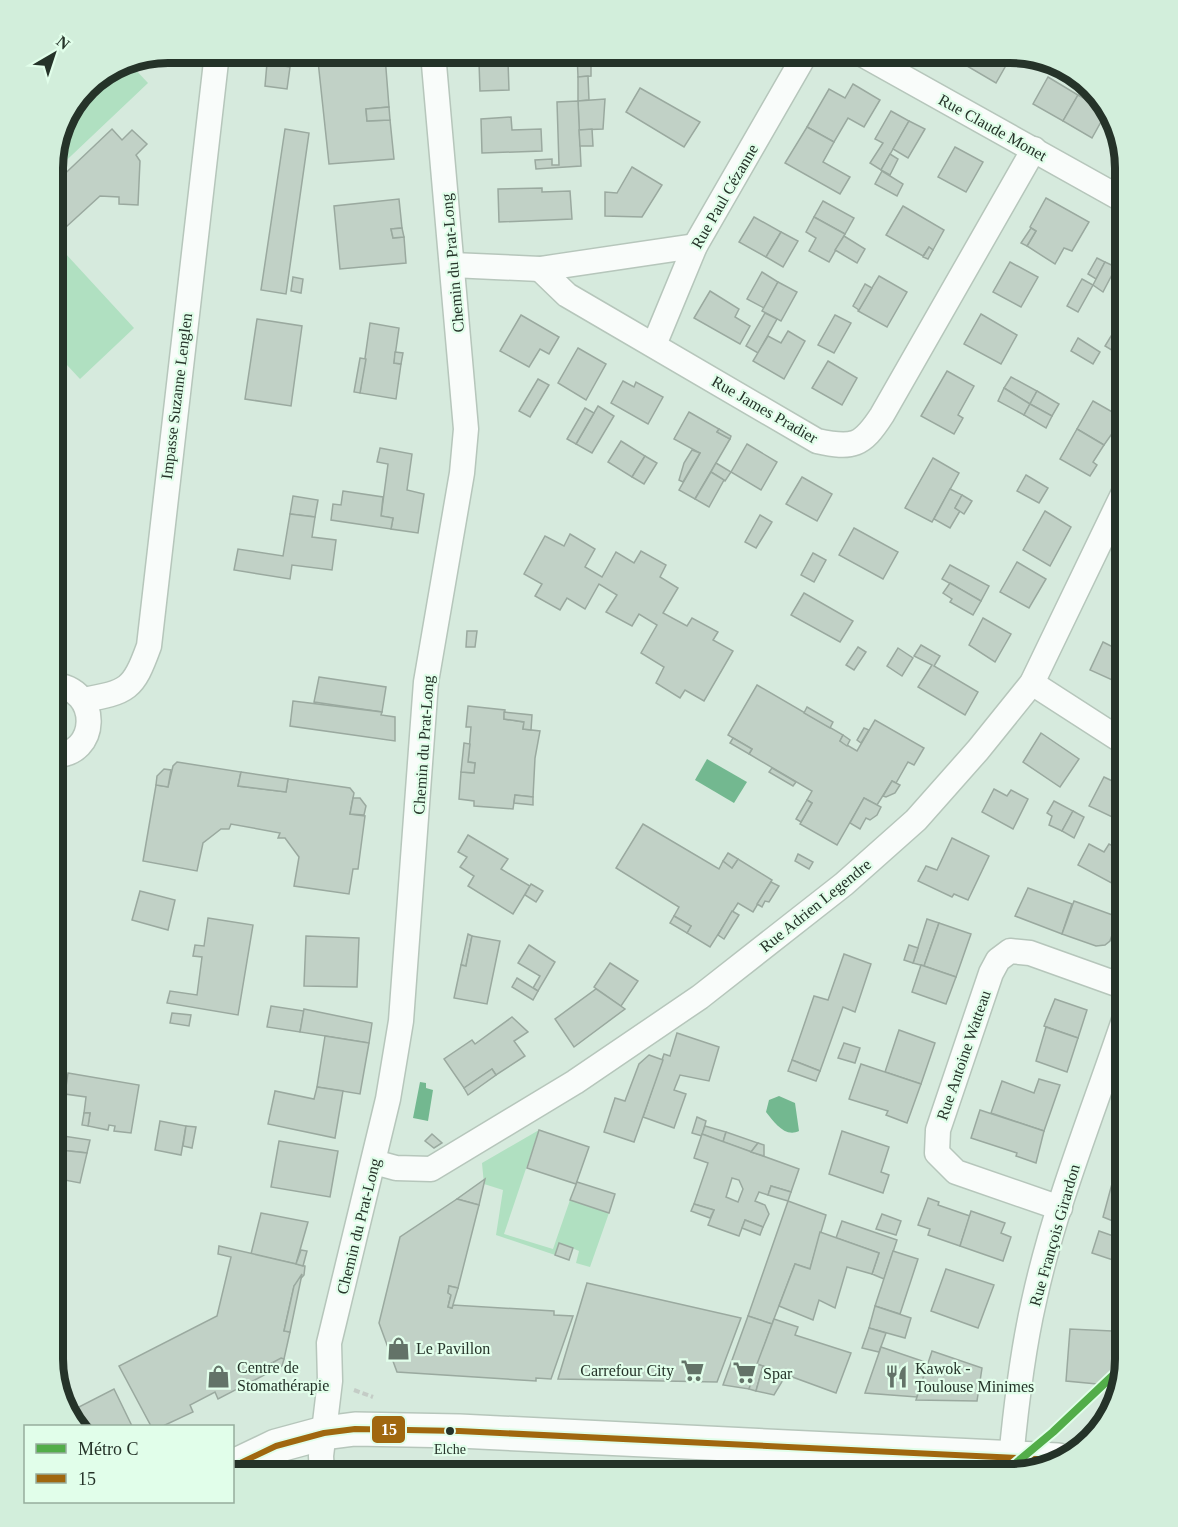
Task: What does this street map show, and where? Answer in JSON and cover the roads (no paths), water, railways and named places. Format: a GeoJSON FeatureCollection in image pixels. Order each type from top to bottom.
{"type":"FeatureCollection","features":[{"type":"Feature","properties":{"kind":"main road"},"geometry":{"type":"LineString","coordinates":[[238,1464],[276,1446],[324,1433],[355,1429],[397,1428],[1038,1460]]}},
{"type":"Feature","properties":{"kind":"street","name":"Impasse Suzanne Lenglen"},"geometry":{"type":"LineString","coordinates":[[83,700],[118,694],[138,675],[148,646],[216,63]]}},
{"type":"Feature","properties":{"kind":"street","name":"Chemin du Prat-Long"},"geometry":{"type":"LineString","coordinates":[[322,1464],[330,1381],[329,1343],[374,1162],[401,1022],[426,682],[464,451],[464,392],[434,63]]}},
{"type":"Feature","properties":{"kind":"street","name":"Rue Paul Cézanne"},"geometry":{"type":"LineString","coordinates":[[654,345],[695,246],[800,63]]}},
{"type":"Feature","properties":{"kind":"street","name":"Rue Claude Monet"},"geometry":{"type":"LineString","coordinates":[[878,63],[1115,195]]}},
{"type":"Feature","properties":{"kind":"street","name":"Rue James Pradier"},"geometry":{"type":"LineString","coordinates":[[540,269],[567,295],[817,441],[843,447],[868,436],[1034,149]]}},
{"type":"Feature","properties":{"kind":"street"},"geometry":{"type":"LineString","coordinates":[[452,265],[540,269],[695,246]]}},
{"type":"Feature","properties":{"kind":"street","name":"Rue Adrien Legendre"},"geometry":{"type":"LineString","coordinates":[[374,1162],[396,1168],[431,1169],[575,1082],[700,997],[844,884],[916,820],[978,750],[1032,683],[1115,511]]}},
{"type":"Feature","properties":{"kind":"street"},"geometry":{"type":"LineString","coordinates":[[1032,683],[1115,737]]}},
{"type":"Feature","properties":{"kind":"street"},"geometry":{"type":"LineString","coordinates":[[63,687],[83,700],[89,723],[86,735],[70,752],[63,753]]}},
{"type":"Feature","properties":{"kind":"street","name":"Rue Antoine Watteau"},"geometry":{"type":"LineString","coordinates":[[1060,1208],[956,1172],[937,1153],[938,1130],[991,973],[998,960],[1010,951],[1030,953],[1115,983]]}},
{"type":"Feature","properties":{"kind":"street","name":"Rue François Girardon"},"geometry":{"type":"LineString","coordinates":[[1011,1459],[1018,1384],[1034,1299],[1060,1208],[1115,1046]]}},
{"type":"Feature","properties":{"kind":"metro line","name":"C"},"geometry":{"type":"LineString","coordinates":[[1015,1464],[1114,1375]]}},
{"type":"Feature","properties":{"kind":"place","name":"Le Pavillon"},"geometry":{"type":"Point","coordinates":[398,1348]}},
{"type":"Feature","properties":{"kind":"place","name":"Carrefour City"},"geometry":{"type":"Point","coordinates":[692,1370]}},
{"type":"Feature","properties":{"kind":"place","name":"Spar"},"geometry":{"type":"Point","coordinates":[745,1373]}},
{"type":"Feature","properties":{"kind":"place","name":"Centre de Stomathérapie"},"geometry":{"type":"Point","coordinates":[219,1376]}},
{"type":"Feature","properties":{"kind":"place","name":"Kawok - Toulouse Minimes"},"geometry":{"type":"Point","coordinates":[897,1377]}},
{"type":"Feature","properties":{"kind":"place","name":"Elche"},"geometry":{"type":"Point","coordinates":[450,1431]}}]}
